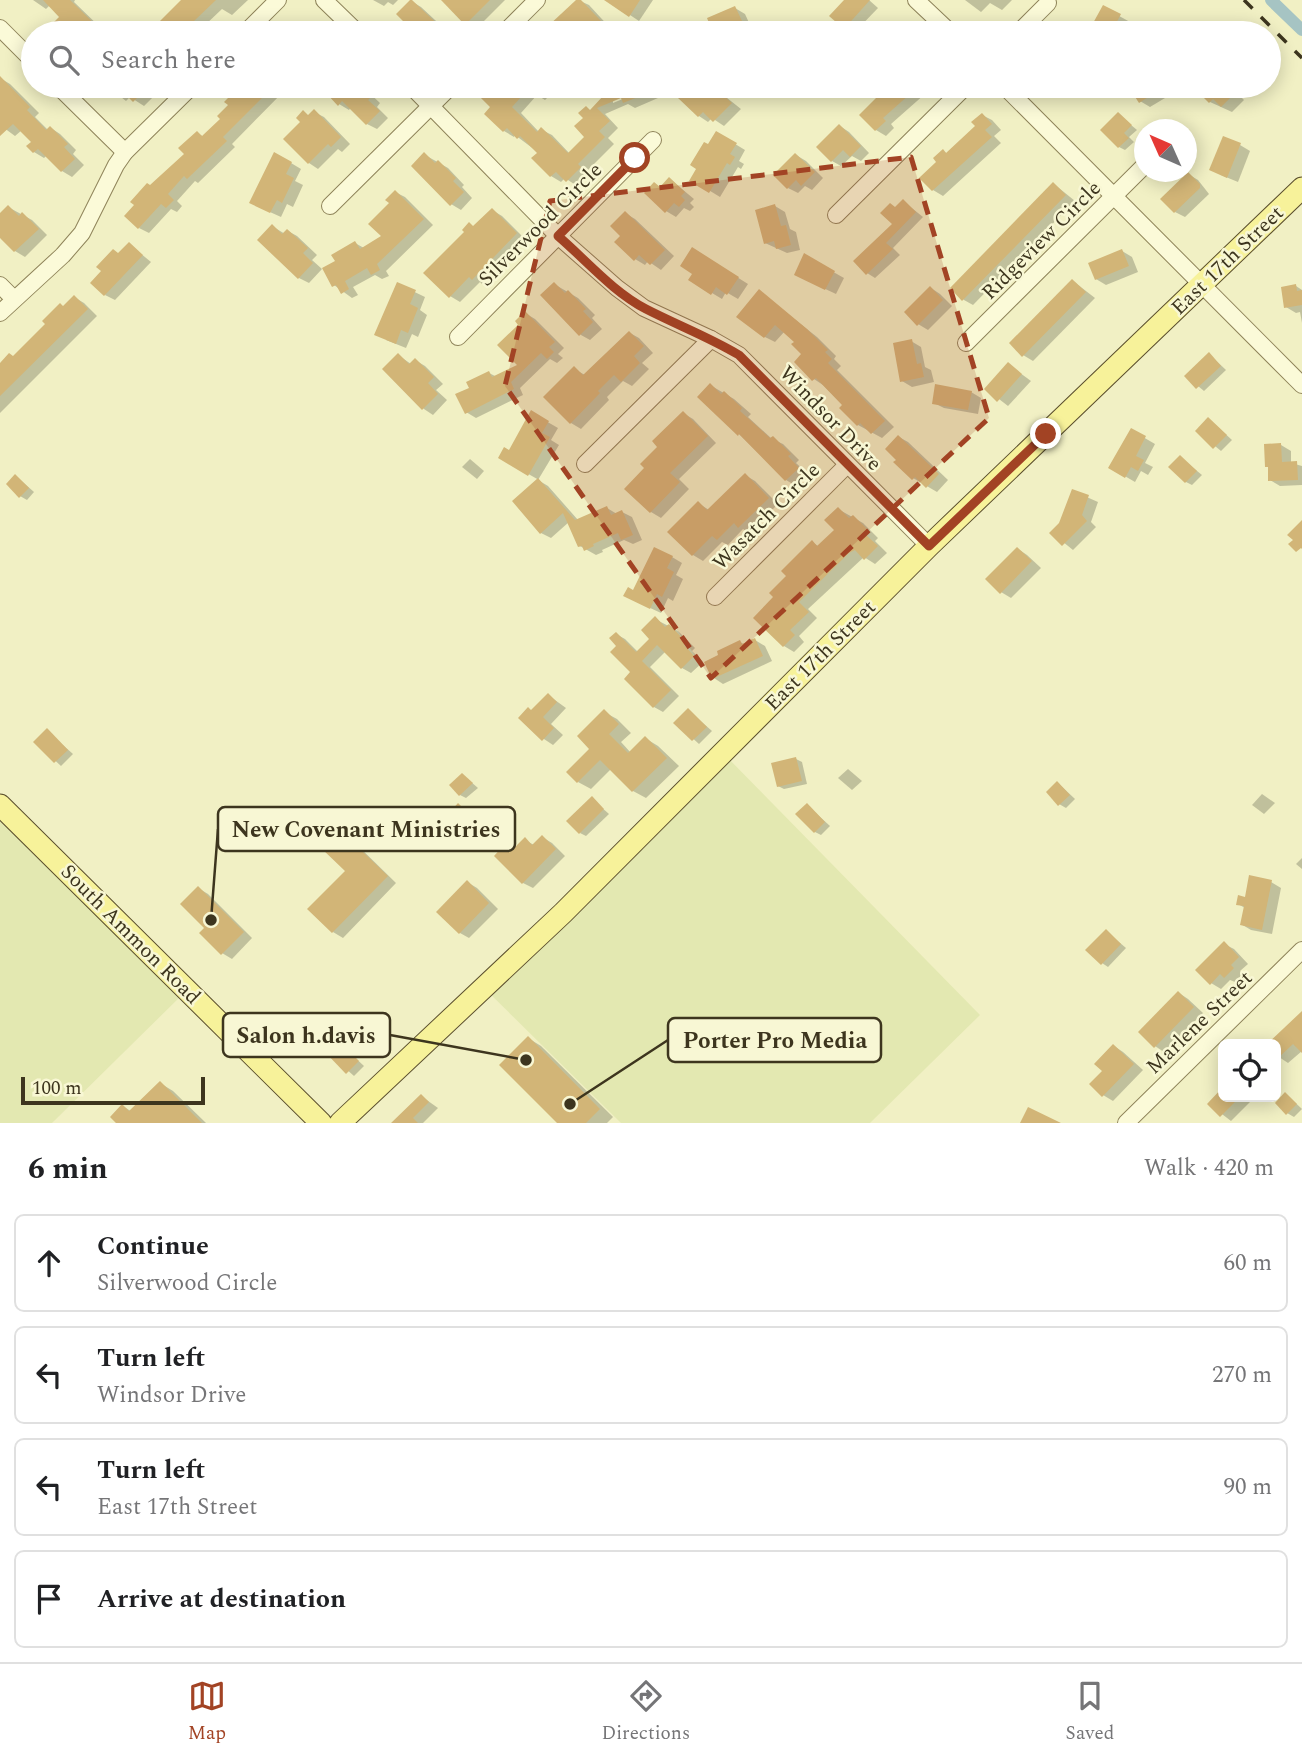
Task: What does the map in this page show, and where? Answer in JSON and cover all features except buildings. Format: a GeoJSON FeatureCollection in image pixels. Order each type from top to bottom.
{"type":"FeatureCollection","features":[{"type":"Feature","properties":{"kind":"main road","name":"East 17th Street"},"geometry":{"type":"LineString","coordinates":[[340,1123],[563,913],[929,546],[1302,188]]}},
{"type":"Feature","properties":{"kind":"main road","name":"South Ammon Road"},"geometry":{"type":"LineString","coordinates":[[0,805],[321,1123]]}},
{"type":"Feature","properties":{"kind":"street"},"geometry":{"type":"LineString","coordinates":[[257,21],[278,0]]}},
{"type":"Feature","properties":{"kind":"street"},"geometry":{"type":"LineString","coordinates":[[324,0],[346,21]]}},
{"type":"Feature","properties":{"kind":"street"},"geometry":{"type":"LineString","coordinates":[[516,21],[537,0]]}},
{"type":"Feature","properties":{"kind":"street"},"geometry":{"type":"LineString","coordinates":[[916,0],[938,21]]}},
{"type":"Feature","properties":{"kind":"street"},"geometry":{"type":"LineString","coordinates":[[1030,21],[1048,3]]}},
{"type":"Feature","properties":{"kind":"street"},"geometry":{"type":"LineString","coordinates":[[0,28],[21,49]]}},
{"type":"Feature","properties":{"kind":"street"},"geometry":{"type":"LineString","coordinates":[[70,98],[125,152]]}},
{"type":"Feature","properties":{"kind":"street"},"geometry":{"type":"LineString","coordinates":[[0,313],[63,255],[82,233],[111,172],[125,152],[180,98]]}},
{"type":"Feature","properties":{"kind":"street","name":"Windsor Drive"},"geometry":{"type":"LineString","coordinates":[[424,98],[558,236],[617,288],[644,308],[739,355],[929,546]]}},
{"type":"Feature","properties":{"kind":"street"},"geometry":{"type":"LineString","coordinates":[[330,206],[438,98]]}},
{"type":"Feature","properties":{"kind":"street"},"geometry":{"type":"LineString","coordinates":[[836,215],[954,98]]}},
{"type":"Feature","properties":{"kind":"street"},"geometry":{"type":"LineString","coordinates":[[1016,98],[1302,384]]}},
{"type":"Feature","properties":{"kind":"street","name":"Silverwood Circle"},"geometry":{"type":"LineString","coordinates":[[458,337],[653,140]]}},
{"type":"Feature","properties":{"kind":"street","name":"Ridgeview Circle"},"geometry":{"type":"LineString","coordinates":[[966,343],[1134,177]]}},
{"type":"Feature","properties":{"kind":"street"},"geometry":{"type":"LineString","coordinates":[[0,285],[14,299]]}},
{"type":"Feature","properties":{"kind":"street"},"geometry":{"type":"LineString","coordinates":[[585,464],[711,339]]}},
{"type":"Feature","properties":{"kind":"street","name":"Wasatch Circle"},"geometry":{"type":"LineString","coordinates":[[715,597],[847,465]]}},
{"type":"Feature","properties":{"kind":"street","name":"Marlene Street"},"geometry":{"type":"LineString","coordinates":[[1126,1123],[1302,950]]}},
{"type":"Feature","properties":{"kind":"highlighted area"},"geometry":{"type":"Polygon","coordinates":[[[911,157],[989,418],[711,678],[505,386],[550,201],[911,157]]]}},
{"type":"Feature","properties":{"kind":"green space"},"geometry":{"type":"Polygon","coordinates":[[[723,753],[980,1015],[870,1123],[621,1123],[484,988],[723,753]]]}},
{"type":"Feature","properties":{"kind":"green space"},"geometry":{"type":"Polygon","coordinates":[[[0,806],[187,990],[52,1123],[0,1123],[0,806]]]}},
{"type":"Feature","properties":{"kind":"waterway"},"geometry":{"type":"LineString","coordinates":[[1271,0],[1302,30]]}},
{"type":"Feature","properties":{"kind":"railway"},"geometry":{"type":"LineString","coordinates":[[1244,0],[1265,21]]}},
{"type":"Feature","properties":{"kind":"railway"},"geometry":{"type":"LineString","coordinates":[[1281,37],[1302,58]]}},
{"type":"Feature","properties":{"kind":"place","name":"New Covenant Ministries"},"geometry":{"type":"Point","coordinates":[211,920]}},
{"type":"Feature","properties":{"kind":"place","name":"Salon h.davis"},"geometry":{"type":"Point","coordinates":[526,1060]}},
{"type":"Feature","properties":{"kind":"place","name":"Porter Pro Media"},"geometry":{"type":"Point","coordinates":[570,1104]}},
{"type":"Feature","properties":{"kind":"route"},"geometry":{"type":"LineString","coordinates":[[635,158],[558,236],[644,308],[739,355],[929,546],[1046,434]]}}]}
